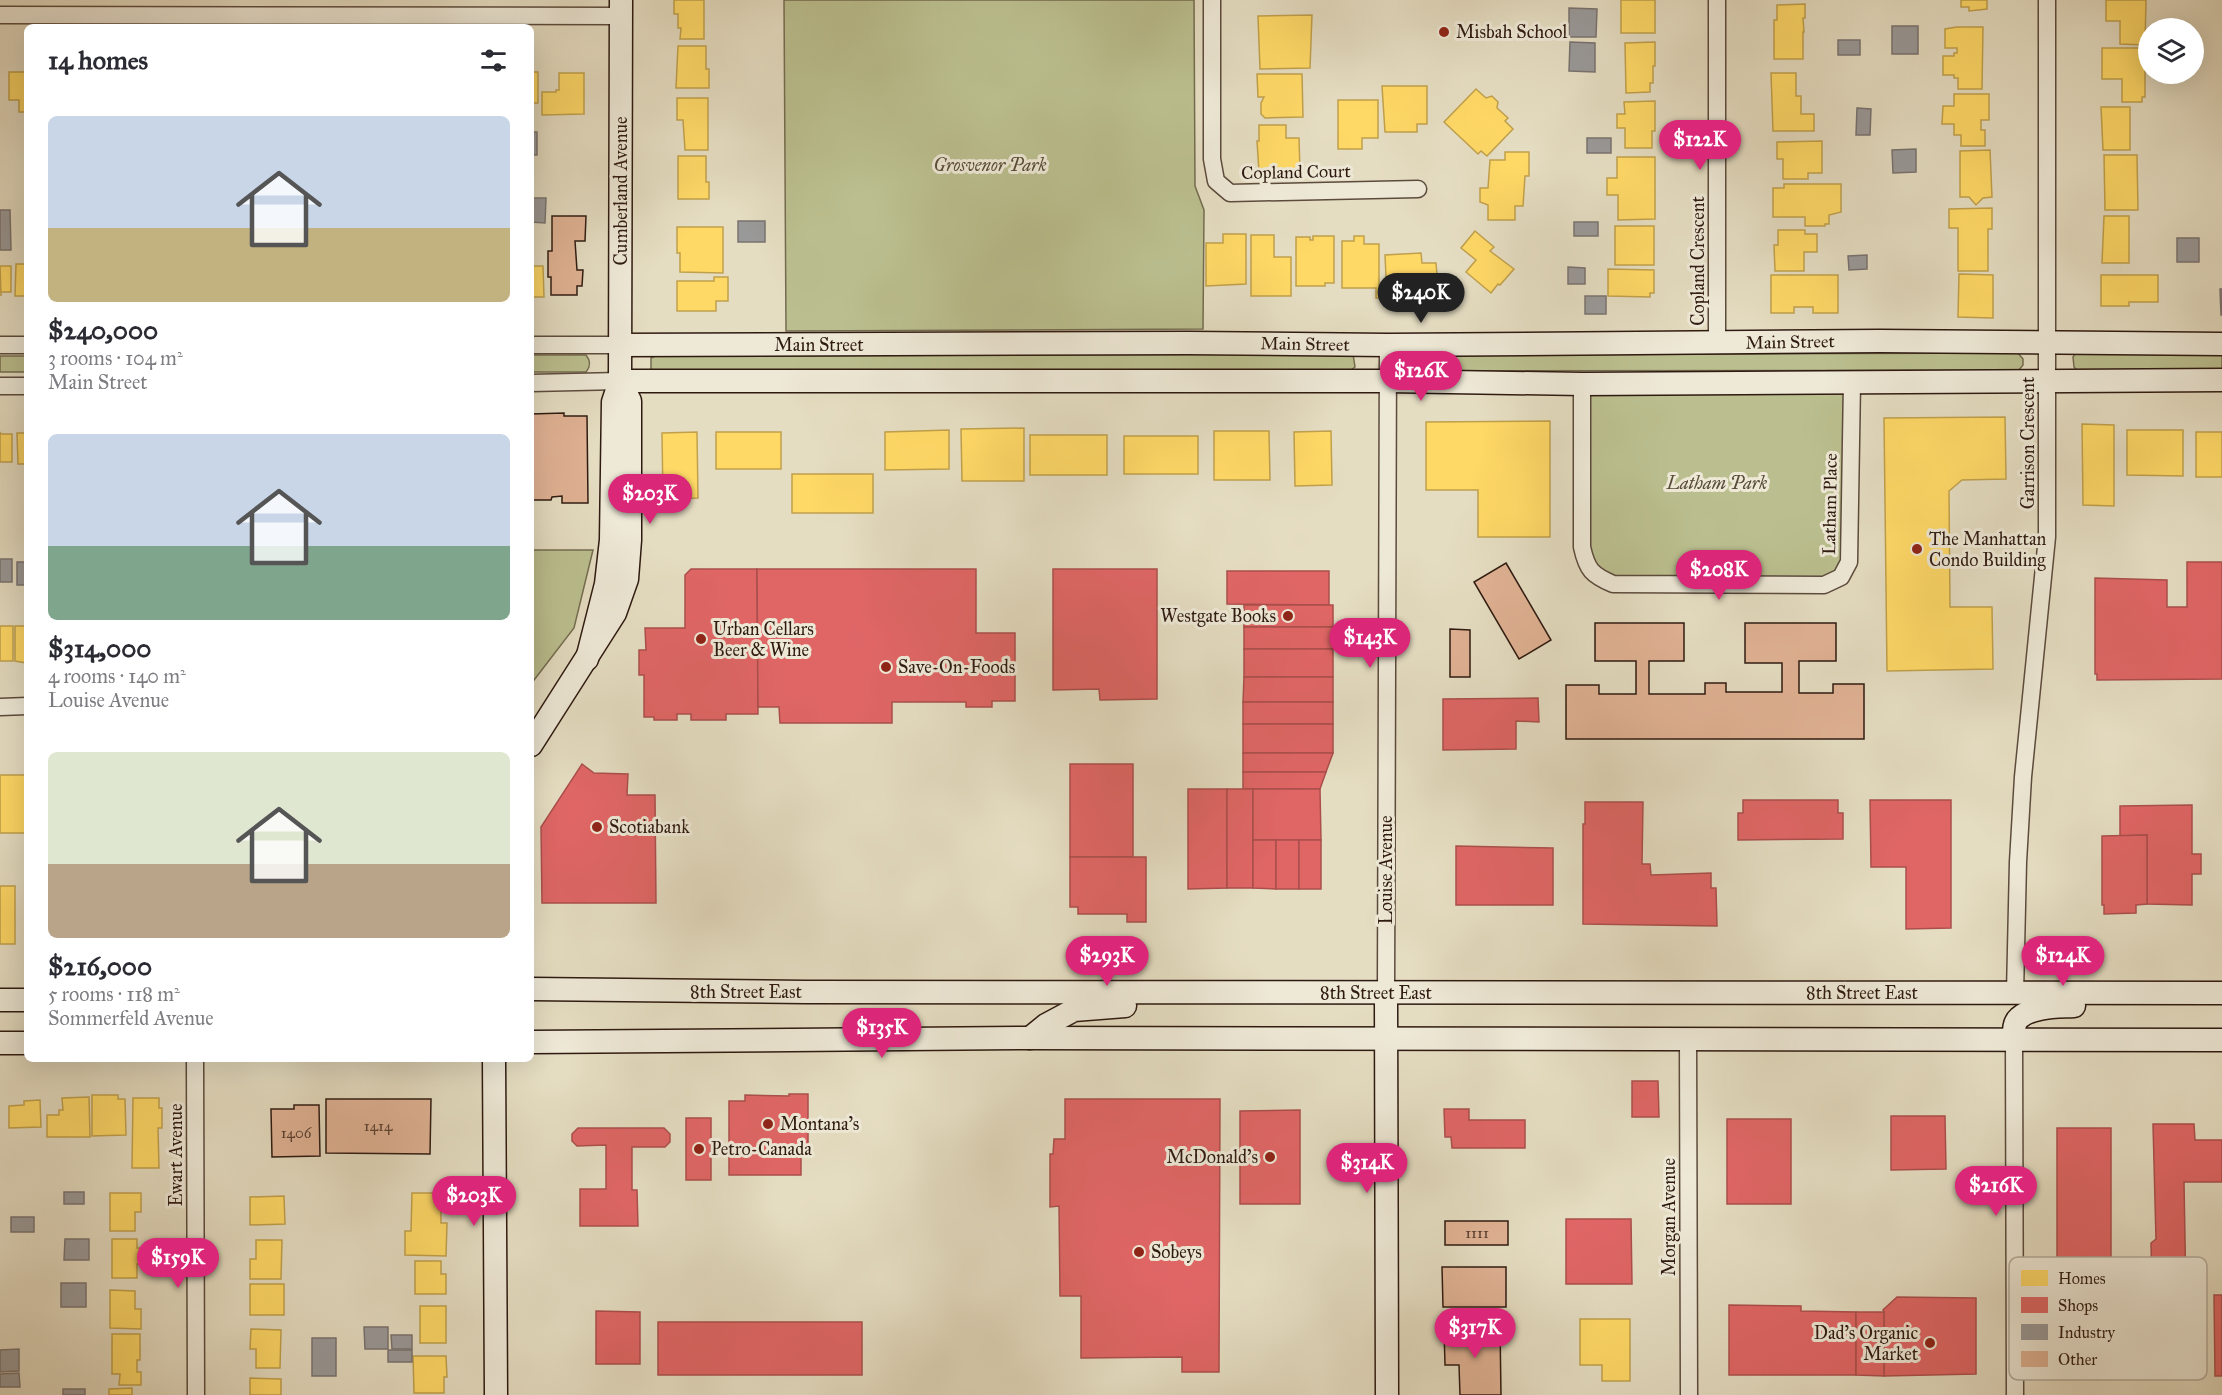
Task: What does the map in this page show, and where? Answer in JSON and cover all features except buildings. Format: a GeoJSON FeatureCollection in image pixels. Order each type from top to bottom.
{"type":"FeatureCollection","features":[{"type":"Feature","properties":{"kind":"main road","name":"Cumberland Avenue"},"geometry":{"type":"LineString","coordinates":[[534,740],[587,659],[606,584],[611,540],[613,402],[620,381],[621,8]]}},
{"type":"Feature","properties":{"kind":"main road","name":"Main Street"},"geometry":{"type":"LineString","coordinates":[[620,345],[1177,343],[1388,345],[1880,341],[2222,344]]}},
{"type":"Feature","properties":{"kind":"main road","name":"Main Street"},"geometry":{"type":"LineString","coordinates":[[620,381],[1388,381],[1582,384],[2222,380]]}},
{"type":"Feature","properties":{"kind":"main road","name":"8th Street East"},"geometry":{"type":"LineString","coordinates":[[534,989],[726,992],[2222,993]]}},
{"type":"Feature","properties":{"kind":"main road"},"geometry":{"type":"LineString","coordinates":[[1030,1038],[1046,1025],[1074,1010],[1166,1004],[1209,993]]}},
{"type":"Feature","properties":{"kind":"main road","name":"Louise Avenue"},"geometry":{"type":"LineString","coordinates":[[1386,993],[1387,1395]]}},
{"type":"Feature","properties":{"kind":"main road"},"geometry":{"type":"LineString","coordinates":[[2014,1040],[2015,1024],[2019,1018],[2034,1011],[2095,1005],[2134,996],[2164,993]]}},
{"type":"Feature","properties":{"kind":"main road"},"geometry":{"type":"LineString","coordinates":[[0,1000],[24,1000]]}},
{"type":"Feature","properties":{"kind":"main road"},"geometry":{"type":"LineString","coordinates":[[534,1041],[1030,1038],[2222,1040]]}},
{"type":"Feature","properties":{"kind":"main road"},"geometry":{"type":"LineString","coordinates":[[0,1043],[24,1043]]}},
{"type":"Feature","properties":{"kind":"main road"},"geometry":{"type":"LineString","coordinates":[[494,1062],[496,1395]]}},
{"type":"Feature","properties":{"kind":"street","name":"Copland Court"},"geometry":{"type":"LineString","coordinates":[[1212,0],[1212,159],[1216,181],[1230,193],[1418,189]]}},
{"type":"Feature","properties":{"kind":"street","name":"Copland Crescent"},"geometry":{"type":"LineString","coordinates":[[1717,0],[1718,342]]}},
{"type":"Feature","properties":{"kind":"street","name":"Garrison Crescent"},"geometry":{"type":"LineString","coordinates":[[2015,993],[2018,862],[2023,777],[2047,537],[2047,0]]}},
{"type":"Feature","properties":{"kind":"street"},"geometry":{"type":"LineString","coordinates":[[0,15],[621,8]]}},
{"type":"Feature","properties":{"kind":"street"},"geometry":{"type":"LineString","coordinates":[[0,345],[24,345]]}},
{"type":"Feature","properties":{"kind":"street","name":"Main Street"},"geometry":{"type":"LineString","coordinates":[[534,345],[620,345]]}},
{"type":"Feature","properties":{"kind":"street","name":"Louise Avenue"},"geometry":{"type":"LineString","coordinates":[[1386,993],[1388,345]]}},
{"type":"Feature","properties":{"kind":"street","name":"Main Street"},"geometry":{"type":"LineString","coordinates":[[534,382],[620,381]]}},
{"type":"Feature","properties":{"kind":"street","name":"Latham Place"},"geometry":{"type":"LineString","coordinates":[[1582,384],[1582,548],[1586,563],[1595,576],[1613,584],[1824,585],[1841,577],[1849,562],[1852,382]]}},
{"type":"Feature","properties":{"kind":"street"},"geometry":{"type":"LineString","coordinates":[[0,386],[24,386]]}},
{"type":"Feature","properties":{"kind":"street"},"geometry":{"type":"LineString","coordinates":[[0,707],[24,706]]}},
{"type":"Feature","properties":{"kind":"street","name":"Morgan Avenue"},"geometry":{"type":"LineString","coordinates":[[1688,1039],[1689,1395]]}},
{"type":"Feature","properties":{"kind":"street"},"geometry":{"type":"LineString","coordinates":[[2014,1040],[2015,1257]]}},
{"type":"Feature","properties":{"kind":"street","name":"Ewart Avenue"},"geometry":{"type":"LineString","coordinates":[[195,1062],[196,1395]]}},
{"type":"Feature","properties":{"kind":"street"},"geometry":{"type":"LineString","coordinates":[[2015,1380],[2015,1395]]}},
{"type":"Feature","properties":{"kind":"green space","name":"Grosvenor Park"},"geometry":{"type":"Polygon","coordinates":[[[784,0],[1194,0],[1195,186],[1204,210],[1203,329],[786,331],[784,0]]]}},
{"type":"Feature","properties":{"kind":"green space"},"geometry":{"type":"Polygon","coordinates":[[[2018,353],[2023,359],[2023,365],[2019,370],[1415,371],[1411,360],[1415,355],[2018,353]]]}},
{"type":"Feature","properties":{"kind":"green space"},"geometry":{"type":"Polygon","coordinates":[[[2222,353],[2222,369],[2077,370],[2074,367],[2073,357],[2075,354],[2222,353]]]}},
{"type":"Feature","properties":{"kind":"green space"},"geometry":{"type":"Polygon","coordinates":[[[1353,354],[1355,367],[1351,370],[655,372],[651,369],[651,358],[655,356],[1353,354]]]}},
{"type":"Feature","properties":{"kind":"green space"},"geometry":{"type":"Polygon","coordinates":[[[534,355],[586,355],[590,366],[586,372],[534,372],[534,355]]]}},
{"type":"Feature","properties":{"kind":"green space"},"geometry":{"type":"Polygon","coordinates":[[[0,356],[24,356],[24,372],[0,372],[0,356]]]}},
{"type":"Feature","properties":{"kind":"green space","name":"Latham Park"},"geometry":{"type":"Polygon","coordinates":[[[1852,382],[1841,577],[1613,584],[1586,563],[1582,384],[1852,382]]]}},
{"type":"Feature","properties":{"kind":"green space"},"geometry":{"type":"Polygon","coordinates":[[[534,550],[593,550],[574,628],[534,680],[534,550]]]}},
{"type":"Feature","properties":{"kind":"place","name":"Misbah School"},"geometry":{"type":"Point","coordinates":[1444,32]}},
{"type":"Feature","properties":{"kind":"place","name":"The Manhattan Condo Building"},"geometry":{"type":"Point","coordinates":[1917,549]}},
{"type":"Feature","properties":{"kind":"place","name":"Westgate Books"},"geometry":{"type":"Point","coordinates":[1288,616]}},
{"type":"Feature","properties":{"kind":"place","name":"Urban Cellars Beer & Wine"},"geometry":{"type":"Point","coordinates":[701,639]}},
{"type":"Feature","properties":{"kind":"place","name":"Save-On-Foods"},"geometry":{"type":"Point","coordinates":[886,667]}},
{"type":"Feature","properties":{"kind":"place","name":"Scotiabank"},"geometry":{"type":"Point","coordinates":[597,827]}},
{"type":"Feature","properties":{"kind":"place","name":"Montana's"},"geometry":{"type":"Point","coordinates":[768,1124]}},
{"type":"Feature","properties":{"kind":"place","name":"Petro-Canada"},"geometry":{"type":"Point","coordinates":[699,1149]}},
{"type":"Feature","properties":{"kind":"place","name":"McDonald's"},"geometry":{"type":"Point","coordinates":[1270,1157]}},
{"type":"Feature","properties":{"kind":"place","name":"Sobeys"},"geometry":{"type":"Point","coordinates":[1139,1252]}},
{"type":"Feature","properties":{"kind":"place","name":"Dad's Organic Market"},"geometry":{"type":"Point","coordinates":[1930,1343]}}]}
